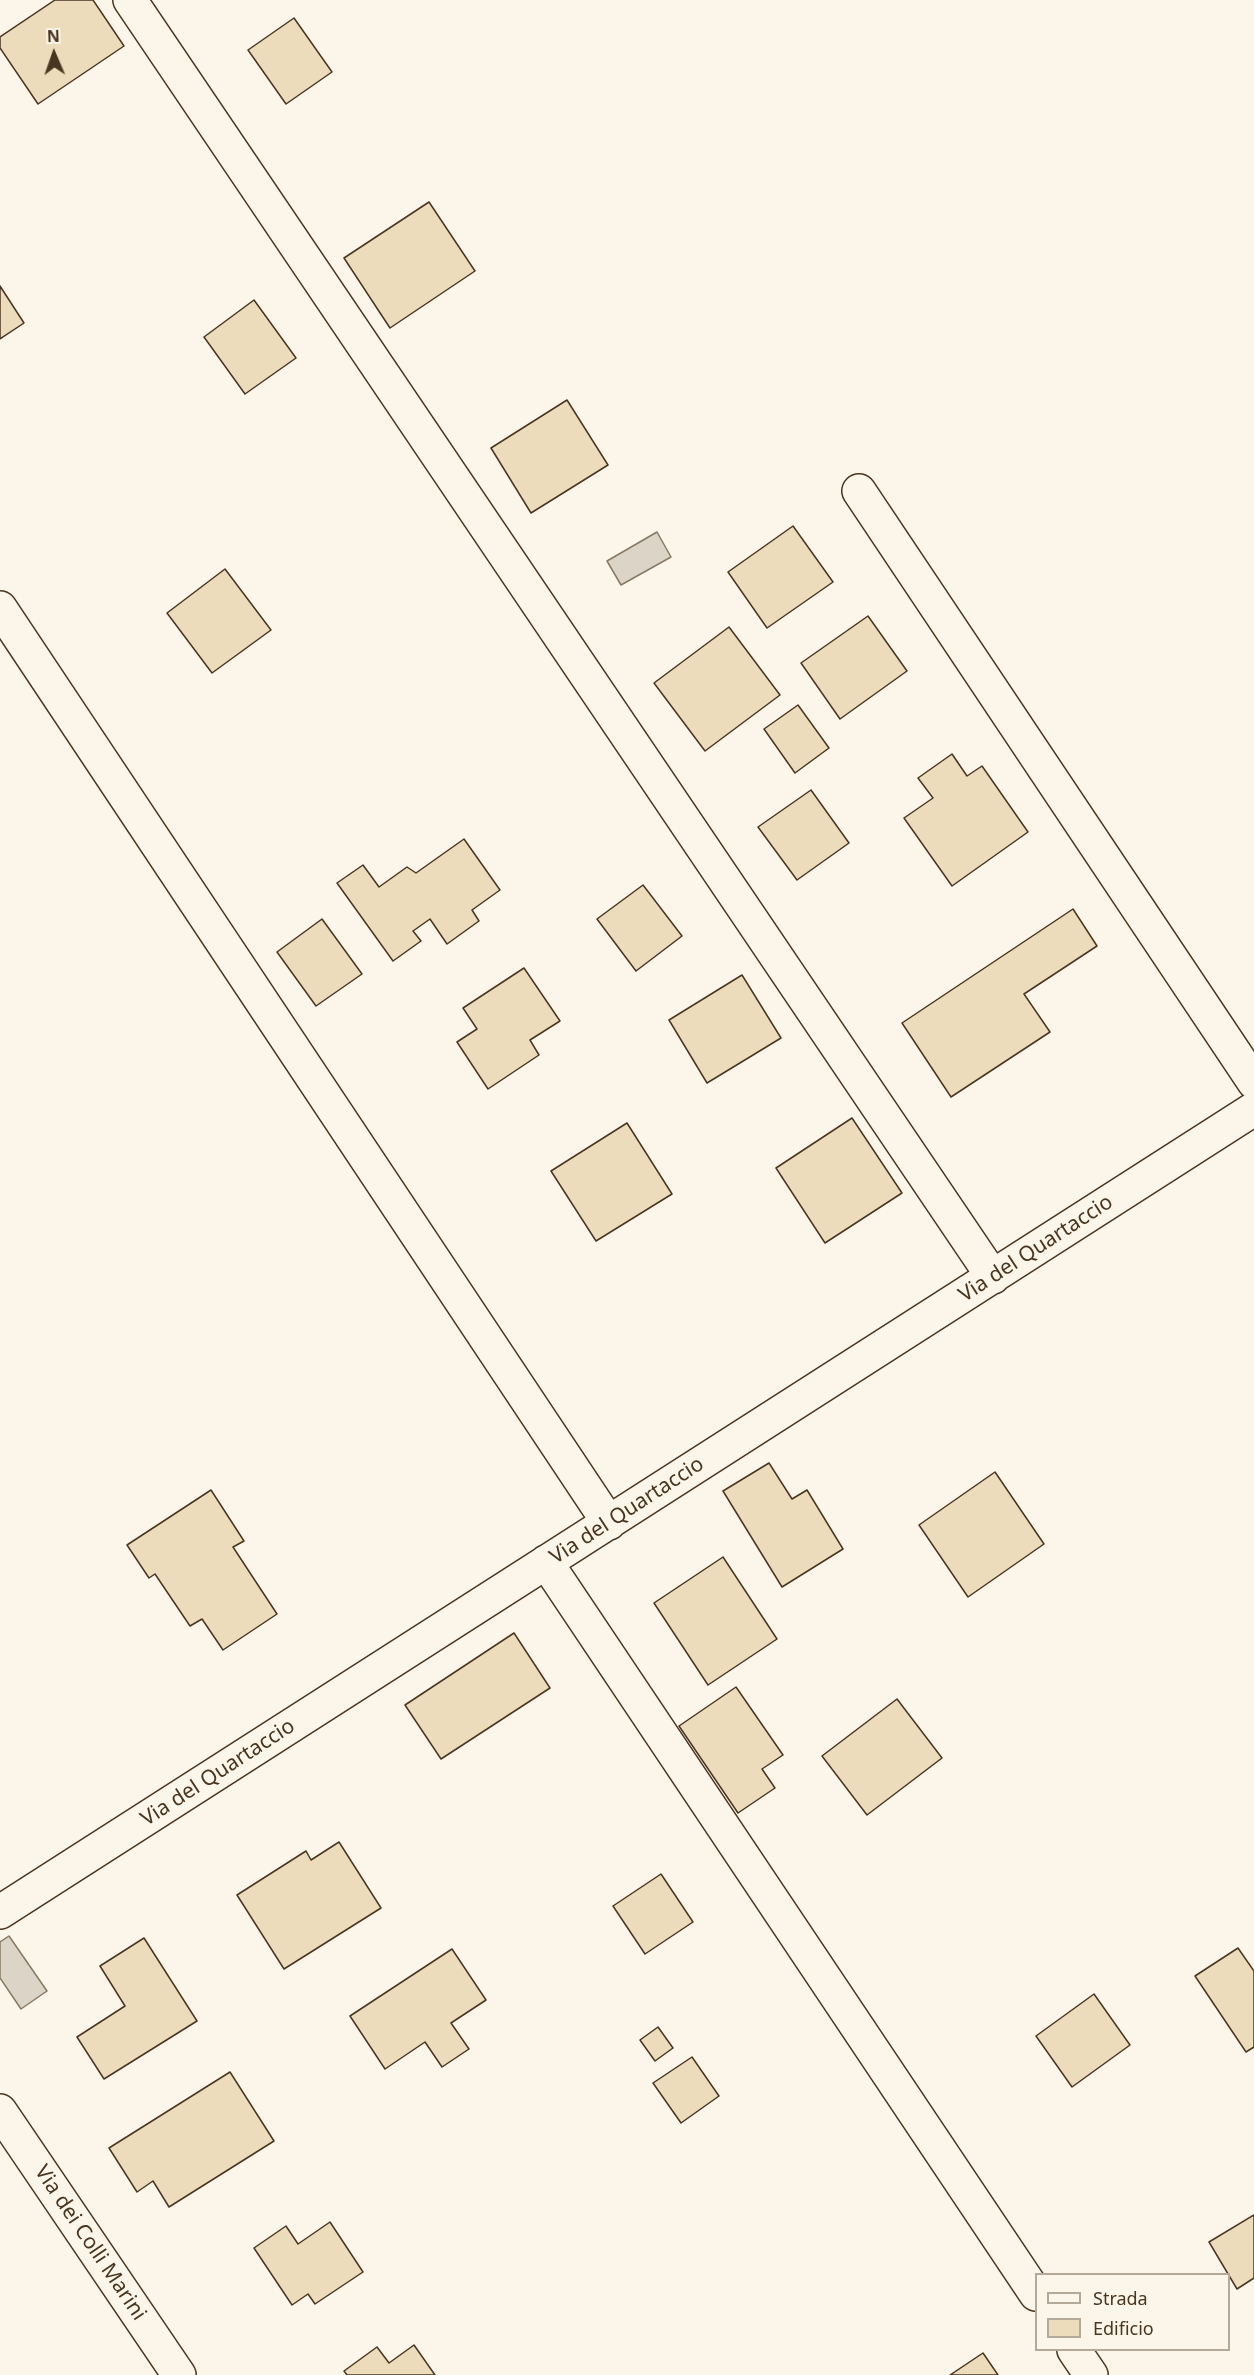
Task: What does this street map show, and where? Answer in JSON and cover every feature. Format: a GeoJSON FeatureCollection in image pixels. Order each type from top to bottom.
{"type":"FeatureCollection","features":[{"type":"Feature","properties":{"kind":"street"},"geometry":{"type":"LineString","coordinates":[[130,0],[993,1277]]}},
{"type":"Feature","properties":{"kind":"street"},"geometry":{"type":"LineString","coordinates":[[859,491],[1254,1082]]}},
{"type":"Feature","properties":{"kind":"street"},"geometry":{"type":"LineString","coordinates":[[0,608],[609,1523]]}},
{"type":"Feature","properties":{"kind":"street","name":"Via del Quartaccio"},"geometry":{"type":"LineString","coordinates":[[0,1912],[1254,1109]]}},
{"type":"Feature","properties":{"kind":"street"},"geometry":{"type":"LineString","coordinates":[[546,1562],[1035,2293]]}},
{"type":"Feature","properties":{"kind":"street","name":"Via dei Colli Marini"},"geometry":{"type":"LineString","coordinates":[[0,2110],[180,2375]]}},
{"type":"Feature","properties":{"kind":"street"},"geometry":{"type":"LineString","coordinates":[[1075,2351],[1091,2375]]}},
{"type":"Feature","properties":{"kind":"shaded area"},"geometry":{"type":"Polygon","coordinates":[[[657,532],[671,557],[621,585],[607,561],[657,532]]]}},
{"type":"Feature","properties":{"kind":"shaded area"},"geometry":{"type":"Polygon","coordinates":[[[9,1936],[47,1991],[21,2009],[0,1978],[0,1942],[9,1936]]]}},
{"type":"Feature","properties":{"kind":"building"},"geometry":{"type":"Polygon","coordinates":[[[55,0],[93,0],[124,46],[38,104],[0,48],[0,37],[55,0]]]}},
{"type":"Feature","properties":{"kind":"building"},"geometry":{"type":"Polygon","coordinates":[[[294,18],[332,72],[286,104],[248,50],[294,18]]]}},
{"type":"Feature","properties":{"kind":"building"},"geometry":{"type":"Polygon","coordinates":[[[429,202],[475,271],[390,328],[344,258],[429,202]]]}},
{"type":"Feature","properties":{"kind":"building"},"geometry":{"type":"Polygon","coordinates":[[[0,286],[24,323],[0,339],[0,286]]]}},
{"type":"Feature","properties":{"kind":"building"},"geometry":{"type":"Polygon","coordinates":[[[254,300],[296,358],[245,394],[204,337],[254,300]]]}},
{"type":"Feature","properties":{"kind":"building"},"geometry":{"type":"Polygon","coordinates":[[[567,400],[608,465],[531,513],[491,448],[567,400]]]}},
{"type":"Feature","properties":{"kind":"building"},"geometry":{"type":"Polygon","coordinates":[[[793,526],[833,582],[767,628],[728,572],[793,526]]]}},
{"type":"Feature","properties":{"kind":"building"},"geometry":{"type":"Polygon","coordinates":[[[225,569],[271,630],[212,673],[167,613],[225,569]]]}},
{"type":"Feature","properties":{"kind":"building"},"geometry":{"type":"Polygon","coordinates":[[[868,616],[907,671],[840,719],[801,663],[868,616]]]}},
{"type":"Feature","properties":{"kind":"building"},"geometry":{"type":"Polygon","coordinates":[[[729,627],[780,695],[705,751],[654,683],[729,627]]]}},
{"type":"Feature","properties":{"kind":"building"},"geometry":{"type":"Polygon","coordinates":[[[798,705],[829,748],[795,773],[764,729],[798,705]]]}},
{"type":"Feature","properties":{"kind":"building"},"geometry":{"type":"Polygon","coordinates":[[[952,754],[967,776],[982,766],[1028,832],[952,886],[904,818],[933,798],[918,778],[952,754]]]}},
{"type":"Feature","properties":{"kind":"building"},"geometry":{"type":"Polygon","coordinates":[[[811,790],[849,843],[797,880],[758,827],[811,790]]]}},
{"type":"Feature","properties":{"kind":"building"},"geometry":{"type":"Polygon","coordinates":[[[464,839],[500,890],[472,910],[479,921],[447,944],[430,919],[413,931],[421,941],[393,961],[337,883],[363,865],[379,887],[407,867],[416,873],[464,839]]]}},
{"type":"Feature","properties":{"kind":"building"},"geometry":{"type":"Polygon","coordinates":[[[643,885],[682,936],[636,971],[597,919],[643,885]]]}},
{"type":"Feature","properties":{"kind":"building"},"geometry":{"type":"Polygon","coordinates":[[[1073,909],[1097,946],[1024,994],[1050,1032],[951,1097],[902,1023],[1073,909]]]}},
{"type":"Feature","properties":{"kind":"building"},"geometry":{"type":"Polygon","coordinates":[[[322,919],[362,974],[316,1006],[277,952],[322,919]]]}},
{"type":"Feature","properties":{"kind":"building"},"geometry":{"type":"Polygon","coordinates":[[[524,968],[560,1021],[530,1040],[539,1055],[488,1089],[457,1042],[477,1029],[463,1008],[524,968]]]}},
{"type":"Feature","properties":{"kind":"building"},"geometry":{"type":"Polygon","coordinates":[[[742,975],[781,1038],[707,1083],[669,1020],[742,975]]]}},
{"type":"Feature","properties":{"kind":"building"},"geometry":{"type":"Polygon","coordinates":[[[852,1118],[902,1193],[825,1243],[776,1168],[852,1118]]]}},
{"type":"Feature","properties":{"kind":"building"},"geometry":{"type":"Polygon","coordinates":[[[627,1123],[672,1194],[596,1241],[551,1171],[627,1123]]]}},
{"type":"Feature","properties":{"kind":"building"},"geometry":{"type":"Polygon","coordinates":[[[769,1463],[792,1499],[807,1490],[843,1549],[782,1587],[723,1491],[769,1463]]]}},
{"type":"Feature","properties":{"kind":"building"},"geometry":{"type":"Polygon","coordinates":[[[995,1472],[1044,1544],[968,1597],[919,1525],[995,1472]]]}},
{"type":"Feature","properties":{"kind":"building"},"geometry":{"type":"Polygon","coordinates":[[[211,1490],[244,1541],[233,1547],[277,1614],[223,1650],[202,1619],[190,1626],[155,1574],[149,1578],[127,1545],[211,1490]]]}},
{"type":"Feature","properties":{"kind":"building"},"geometry":{"type":"Polygon","coordinates":[[[723,1557],[777,1639],[708,1685],[654,1603],[723,1557]]]}},
{"type":"Feature","properties":{"kind":"building"},"geometry":{"type":"Polygon","coordinates":[[[514,1633],[550,1688],[441,1759],[405,1705],[514,1633]]]}},
{"type":"Feature","properties":{"kind":"building"},"geometry":{"type":"Polygon","coordinates":[[[736,1687],[783,1755],[762,1769],[775,1788],[738,1813],[679,1726],[736,1687]]]}},
{"type":"Feature","properties":{"kind":"building"},"geometry":{"type":"Polygon","coordinates":[[[897,1699],[942,1758],[867,1815],[822,1756],[897,1699]]]}},
{"type":"Feature","properties":{"kind":"building"},"geometry":{"type":"Polygon","coordinates":[[[339,1842],[381,1908],[284,1969],[237,1895],[306,1851],[311,1860],[339,1842]]]}},
{"type":"Feature","properties":{"kind":"building"},"geometry":{"type":"Polygon","coordinates":[[[661,1874],[693,1922],[645,1954],[613,1906],[661,1874]]]}},
{"type":"Feature","properties":{"kind":"building"},"geometry":{"type":"Polygon","coordinates":[[[144,1938],[197,2021],[104,2079],[77,2037],[125,2006],[100,1966],[144,1938]]]}},
{"type":"Feature","properties":{"kind":"building"},"geometry":{"type":"Polygon","coordinates":[[[1238,1948],[1254,1971],[1254,2047],[1246,2052],[1195,1976],[1238,1948]]]}},
{"type":"Feature","properties":{"kind":"building"},"geometry":{"type":"Polygon","coordinates":[[[452,1949],[486,2000],[451,2023],[469,2049],[442,2067],[425,2042],[385,2069],[350,2016],[452,1949]]]}},
{"type":"Feature","properties":{"kind":"building"},"geometry":{"type":"Polygon","coordinates":[[[1094,1994],[1130,2045],[1072,2087],[1036,2036],[1094,1994]]]}},
{"type":"Feature","properties":{"kind":"building"},"geometry":{"type":"Polygon","coordinates":[[[658,2027],[673,2048],[655,2061],[640,2040],[658,2027]]]}},
{"type":"Feature","properties":{"kind":"building"},"geometry":{"type":"Polygon","coordinates":[[[692,2057],[719,2096],[681,2123],[653,2083],[692,2057]]]}},
{"type":"Feature","properties":{"kind":"building"},"geometry":{"type":"Polygon","coordinates":[[[230,2072],[274,2141],[169,2207],[153,2181],[137,2192],[109,2148],[230,2072]]]}},
{"type":"Feature","properties":{"kind":"building"},"geometry":{"type":"Polygon","coordinates":[[[1254,2215],[1254,2278],[1237,2289],[1230,2273],[1227,2273],[1209,2242],[1254,2215]]]}},
{"type":"Feature","properties":{"kind":"building"},"geometry":{"type":"Polygon","coordinates":[[[330,2222],[363,2272],[315,2304],[308,2294],[292,2305],[254,2248],[286,2226],[298,2244],[330,2222]]]}},
{"type":"Feature","properties":{"kind":"building"},"geometry":{"type":"Polygon","coordinates":[[[414,2345],[435,2375],[347,2375],[344,2371],[377,2347],[389,2363],[414,2345]]]}},
{"type":"Feature","properties":{"kind":"building"},"geometry":{"type":"Polygon","coordinates":[[[983,2353],[998,2375],[950,2375],[983,2353]]]}}]}
